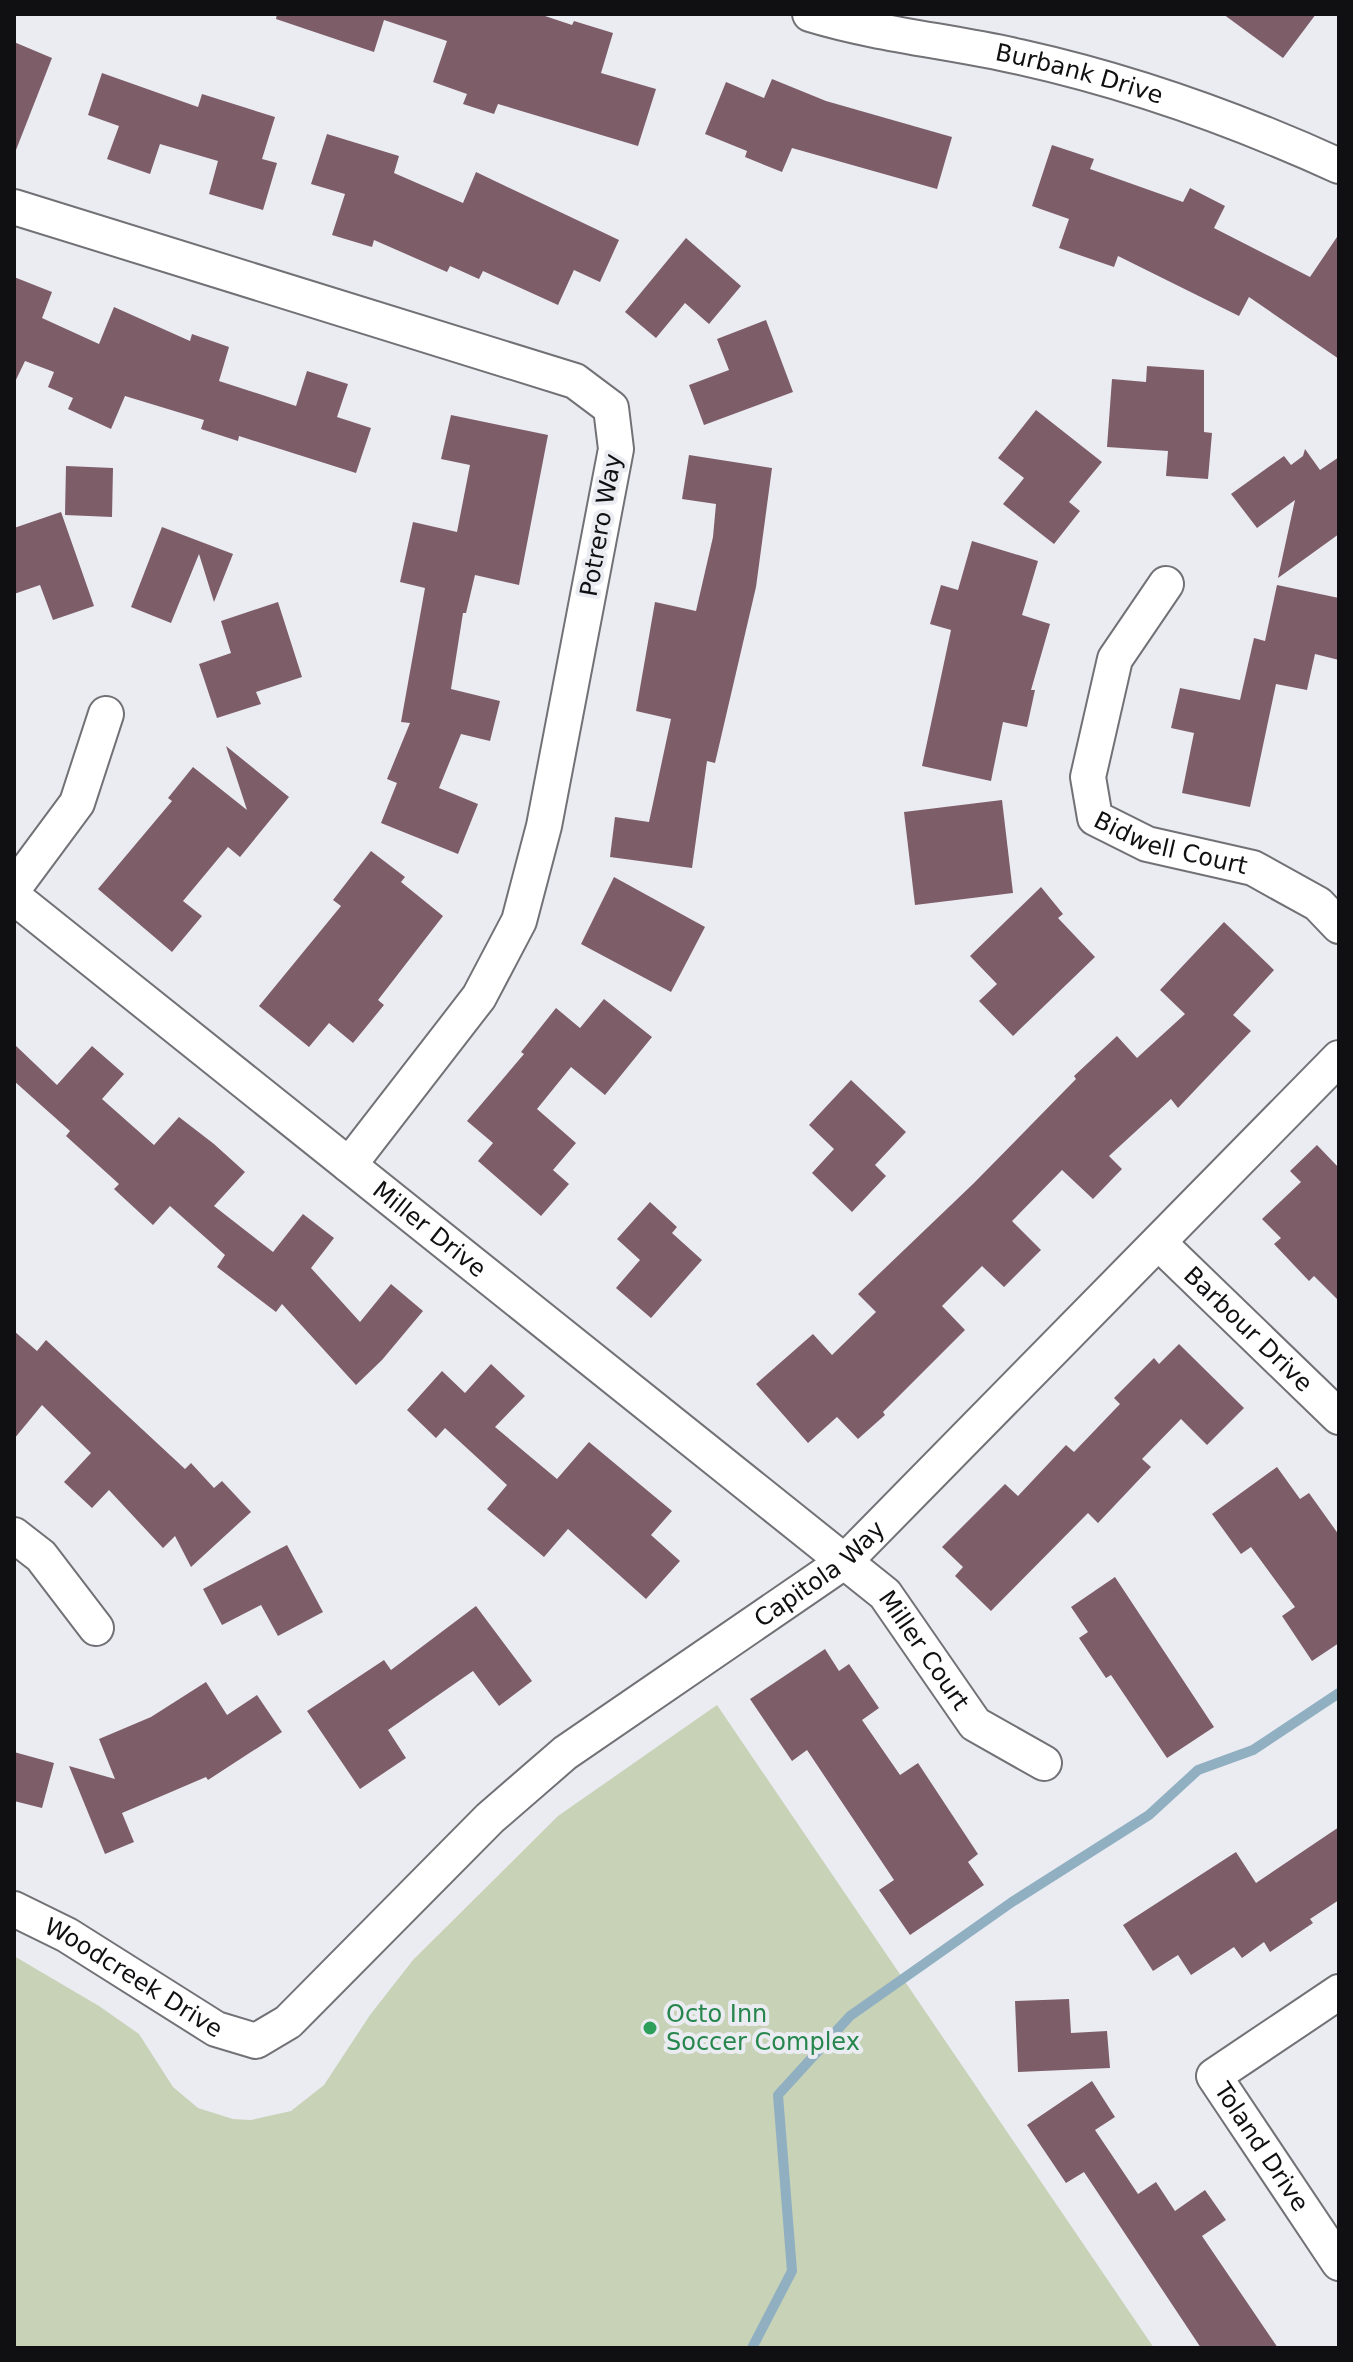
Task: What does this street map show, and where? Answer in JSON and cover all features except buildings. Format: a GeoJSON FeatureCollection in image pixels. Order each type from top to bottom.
{"type":"FeatureCollection","features":[{"type":"Feature","properties":{"kind":"street","name":"Burbank Drive"},"geometry":{"type":"LineString","coordinates":[[810,14],[848,26],[1035,61],[1162,98],[1294,145],[1339,166]]}},
{"type":"Feature","properties":{"kind":"street","name":"Potrero Way"},"geometry":{"type":"LineString","coordinates":[[14,207],[575,381],[611,408],[616,449],[544,826],[519,921],[479,997],[349,1165]]}},
{"type":"Feature","properties":{"kind":"street","name":"Bidwell Court"},"geometry":{"type":"LineString","coordinates":[[1166,584],[1115,659],[1088,777],[1095,818],[1147,844],[1253,868],[1318,904],[1339,926]]}},
{"type":"Feature","properties":{"kind":"street"},"geometry":{"type":"LineString","coordinates":[[14,888],[77,803],[106,714]]}},
{"type":"Feature","properties":{"kind":"street","name":"Miller Drive"},"geometry":{"type":"LineString","coordinates":[[14,897],[845,1561]]}},
{"type":"Feature","properties":{"kind":"street","name":"Capitola Way"},"geometry":{"type":"LineString","coordinates":[[256,2041],[288,2022],[490,1818],[565,1753],[845,1561],[1339,1058]]}},
{"type":"Feature","properties":{"kind":"street","name":"Barbour Drive"},"geometry":{"type":"LineString","coordinates":[[1159,1243],[1339,1417]]}},
{"type":"Feature","properties":{"kind":"street"},"geometry":{"type":"LineString","coordinates":[[14,1535],[41,1556],[96,1628]]}},
{"type":"Feature","properties":{"kind":"street","name":"Miller Court"},"geometry":{"type":"LineString","coordinates":[[845,1561],[885,1594],[975,1724],[1044,1763]]}},
{"type":"Feature","properties":{"kind":"street","name":"Woodcreek Drive"},"geometry":{"type":"LineString","coordinates":[[14,1909],[67,1935],[216,2029],[256,2041]]}},
{"type":"Feature","properties":{"kind":"street","name":"Toland Drive"},"geometry":{"type":"LineString","coordinates":[[1339,1992],[1214,2076],[1339,2263]]}},
{"type":"Feature","properties":{"kind":"green space","name":"Octo Inn Soccer Complex"},"geometry":{"type":"Polygon","coordinates":[[[717,1705],[1154,2348],[14,2348],[14,1956],[99,2006],[139,2034],[173,2087],[198,2108],[233,2119],[251,2120],[291,2111],[324,2085],[370,2015],[413,1960],[558,1816],[717,1705]]]}},
{"type":"Feature","properties":{"kind":"waterway"},"geometry":{"type":"LineString","coordinates":[[752,2348],[792,2271],[778,2095],[850,2016],[1012,1902],[1149,1815],[1198,1770],[1253,1750],[1339,1693]]}},
{"type":"Feature","properties":{"kind":"place","name":"Octo Inn Soccer Complex"},"geometry":{"type":"Point","coordinates":[650,2028]}}]}
